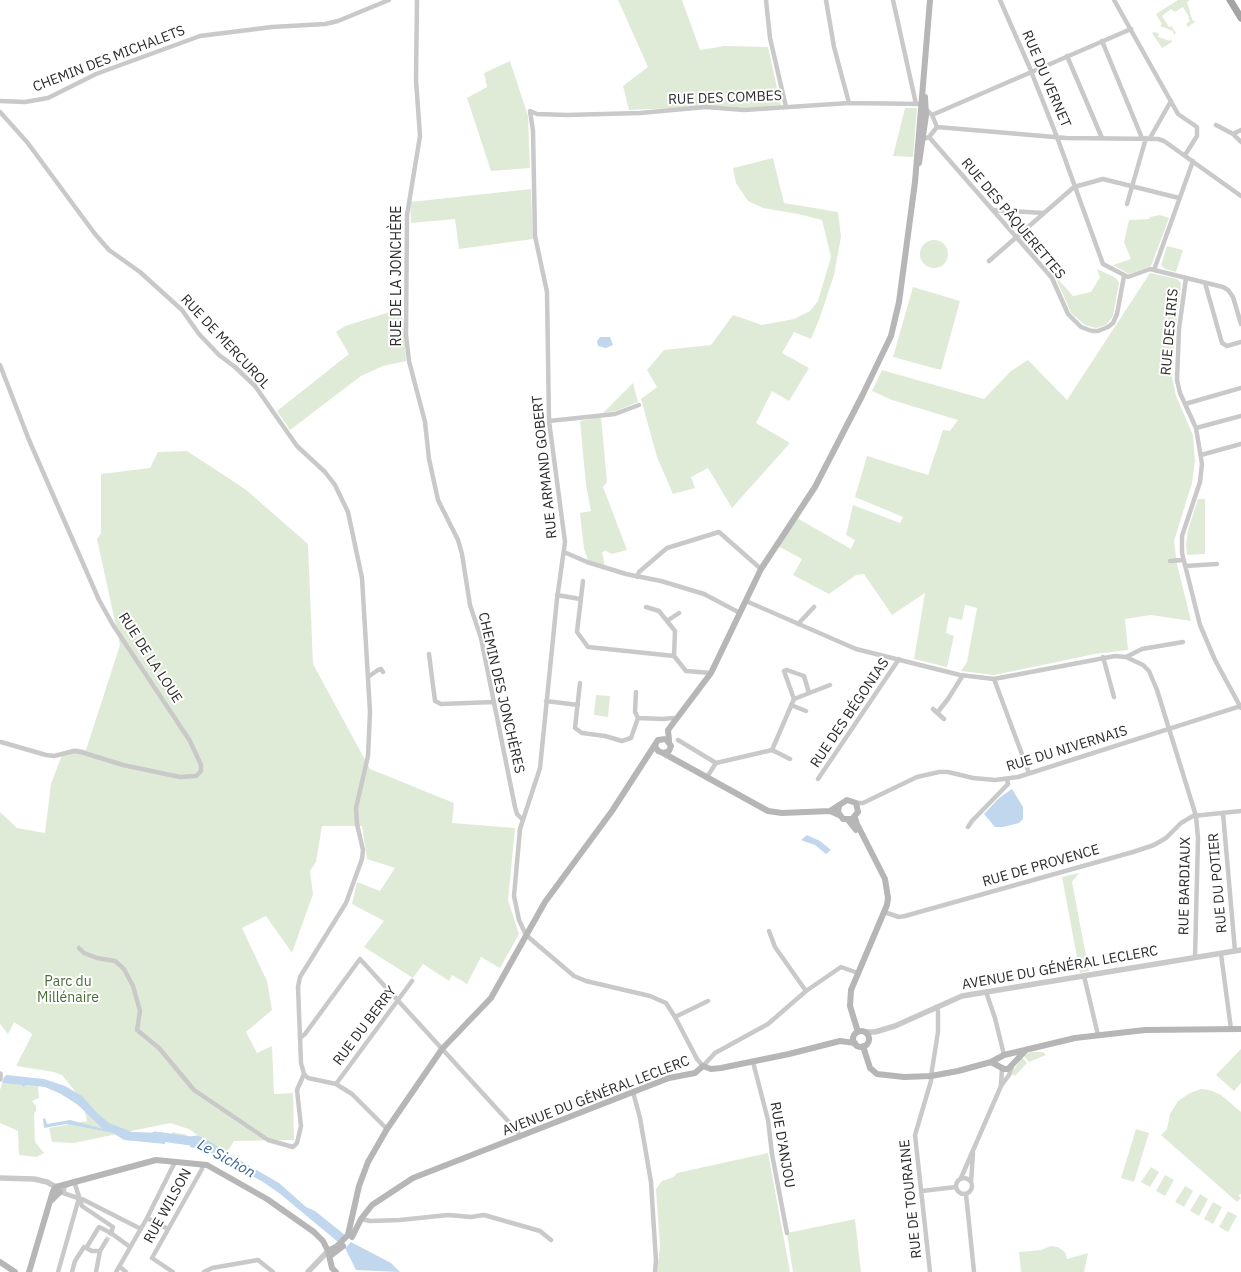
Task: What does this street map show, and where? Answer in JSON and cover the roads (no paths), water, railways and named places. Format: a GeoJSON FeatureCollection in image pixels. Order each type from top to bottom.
{"type":"FeatureCollection","features":[{"type":"Feature","properties":{"kind":"main road"},"geometry":{"type":"LineString","coordinates":[[675,759],[670,749],[668,730],[711,673],[761,569],[815,487],[891,336],[899,302],[924,111],[930,0]]}},
{"type":"Feature","properties":{"kind":"main road"},"geometry":{"type":"LineString","coordinates":[[1230,0],[1241,18]]}},
{"type":"Feature","properties":{"kind":"main road"},"geometry":{"type":"LineString","coordinates":[[915,182],[926,138],[924,111]]}},
{"type":"Feature","properties":{"kind":"main road"},"geometry":{"type":"LineString","coordinates":[[350,1236],[357,1193],[368,1162],[387,1129],[442,1049],[491,998],[546,902],[642,767],[645,759],[660,738],[665,721],[681,713]]}},
{"type":"Feature","properties":{"kind":"main road"},"geometry":{"type":"LineString","coordinates":[[660,738],[669,740]]}},
{"type":"Feature","properties":{"kind":"main road"},"geometry":{"type":"LineString","coordinates":[[655,746],[658,751],[768,811],[782,813],[830,811],[848,820],[854,826],[880,876],[885,894],[884,912]]}},
{"type":"Feature","properties":{"kind":"main road"},"geometry":{"type":"LineString","coordinates":[[663,753],[670,749]]}},
{"type":"Feature","properties":{"kind":"main road"},"geometry":{"type":"LineString","coordinates":[[830,811],[847,800],[856,803],[858,812],[855,818],[848,820]]}},
{"type":"Feature","properties":{"kind":"main road"},"geometry":{"type":"LineString","coordinates":[[839,806],[839,815]]}},
{"type":"Feature","properties":{"kind":"main road"},"geometry":{"type":"LineString","coordinates":[[855,818],[884,879],[888,898],[884,912],[851,990],[851,1013],[858,1032]]}},
{"type":"Feature","properties":{"kind":"main road"},"geometry":{"type":"LineString","coordinates":[[863,1046],[870,1068],[877,1074],[904,1077],[931,1076],[958,1072],[991,1062],[1004,1056],[1049,1043],[1098,1035],[1145,1030],[1241,1029]]}},
{"type":"Feature","properties":{"kind":"main road"},"geometry":{"type":"LineString","coordinates":[[858,1032],[865,1032],[869,1039],[868,1043],[863,1046],[857,1046],[854,1037],[858,1032]]}},
{"type":"Feature","properties":{"kind":"main road","name":"AVENUE DU GÉNÉRAL LECLERC"},"geometry":{"type":"LineString","coordinates":[[329,1254],[337,1249],[350,1236],[361,1219],[380,1199],[413,1178],[669,1078],[696,1074],[703,1066],[711,1070],[753,1062],[840,1041],[855,1043]]}},
{"type":"Feature","properties":{"kind":"main road"},"geometry":{"type":"LineString","coordinates":[[991,1062],[1006,1069],[1012,1065],[1026,1050]]}},
{"type":"Feature","properties":{"kind":"main road"},"geometry":{"type":"LineString","coordinates":[[1004,1056],[1012,1057],[1012,1065]]}},
{"type":"Feature","properties":{"kind":"main road"},"geometry":{"type":"LineString","coordinates":[[1001,1067],[1004,1056]]}},
{"type":"Feature","properties":{"kind":"main road"},"geometry":{"type":"LineString","coordinates":[[29,1272],[52,1200],[60,1191],[74,1181],[156,1160],[207,1165],[290,1214],[314,1232],[323,1241],[329,1254],[332,1268],[336,1272]]}},
{"type":"Feature","properties":{"kind":"main road"},"geometry":{"type":"LineString","coordinates":[[354,1208],[361,1219]]}},
{"type":"Feature","properties":{"kind":"main road"},"geometry":{"type":"LineString","coordinates":[[0,1262],[15,1272]]}},
{"type":"Feature","properties":{"kind":"street","name":"CHEMIN DES MICHALETS"},"geometry":{"type":"LineString","coordinates":[[0,101],[25,102],[48,98],[104,71],[200,36],[272,27],[325,24],[338,21],[389,0]]}},
{"type":"Feature","properties":{"kind":"street","name":"RUE DE LA JONCHÈRE"},"geometry":{"type":"LineString","coordinates":[[417,0],[416,80],[420,136],[407,214],[406,335],[409,361],[425,422],[429,459],[438,500],[458,540],[465,569]]}},
{"type":"Feature","properties":{"kind":"street"},"geometry":{"type":"LineString","coordinates":[[766,0],[770,38],[786,107]]}},
{"type":"Feature","properties":{"kind":"street"},"geometry":{"type":"LineString","coordinates":[[826,0],[834,47],[849,103]]}},
{"type":"Feature","properties":{"kind":"street"},"geometry":{"type":"LineString","coordinates":[[893,0],[924,111],[937,127],[1057,137],[1103,264],[1124,276],[1130,277],[1148,269],[1228,290],[1233,297],[1241,324]]}},
{"type":"Feature","properties":{"kind":"street","name":"RUE DU VERNET"},"geometry":{"type":"LineString","coordinates":[[1000,0],[1057,137],[1146,138],[1164,141],[1241,196]]}},
{"type":"Feature","properties":{"kind":"street"},"geometry":{"type":"LineString","coordinates":[[1114,0],[1178,114],[1197,127],[1197,136],[1185,155]]}},
{"type":"Feature","properties":{"kind":"street"},"geometry":{"type":"LineString","coordinates":[[924,111],[1031,72],[1131,29]]}},
{"type":"Feature","properties":{"kind":"street"},"geometry":{"type":"LineString","coordinates":[[1102,41],[1146,138]]}},
{"type":"Feature","properties":{"kind":"street"},"geometry":{"type":"LineString","coordinates":[[1067,56],[1102,138]]}},
{"type":"Feature","properties":{"kind":"street"},"geometry":{"type":"LineString","coordinates":[[1127,204],[1146,138],[1171,101]]}},
{"type":"Feature","properties":{"kind":"street","name":"RUE DES COMBES"},"geometry":{"type":"LineString","coordinates":[[530,111],[537,114],[567,115],[640,113],[706,107],[744,110],[849,103],[924,111]]}},
{"type":"Feature","properties":{"kind":"street","name":"RUE ARMAND GOBERT"},"geometry":{"type":"LineString","coordinates":[[526,935],[519,920],[514,896],[522,819],[538,779],[540,768],[557,595],[565,542],[549,420],[547,292],[535,236],[533,131],[530,111]]}},
{"type":"Feature","properties":{"kind":"street","name":"RUE DE MERCUROL"},"geometry":{"type":"LineString","coordinates":[[0,112],[27,142],[95,234],[109,250],[140,272],[182,310],[199,334],[219,355],[235,367],[255,386],[297,446],[325,472],[335,485],[348,512],[362,578],[370,712],[368,756],[356,808],[362,854],[346,903],[300,977],[298,987],[301,1063],[304,1074]]}},
{"type":"Feature","properties":{"kind":"street"},"geometry":{"type":"LineString","coordinates":[[1216,125],[1233,134],[1241,142]]}},
{"type":"Feature","properties":{"kind":"street"},"geometry":{"type":"LineString","coordinates":[[926,138],[937,127]]}},
{"type":"Feature","properties":{"kind":"street"},"geometry":{"type":"LineString","coordinates":[[1233,134],[1241,130]]}},
{"type":"Feature","properties":{"kind":"street","name":"RUE DES PÂQUERETTES"},"geometry":{"type":"LineString","coordinates":[[926,138],[993,210],[1052,278],[1066,310],[1072,319],[1081,327],[1092,331],[1103,330],[1113,322],[1117,314],[1124,276]]}},
{"type":"Feature","properties":{"kind":"street"},"geometry":{"type":"LineString","coordinates":[[1154,270],[1193,161]]}},
{"type":"Feature","properties":{"kind":"street"},"geometry":{"type":"LineString","coordinates":[[989,262],[1074,187],[1103,179],[1179,198]]}},
{"type":"Feature","properties":{"kind":"street"},"geometry":{"type":"LineString","coordinates":[[993,210],[1044,213]]}},
{"type":"Feature","properties":{"kind":"street","name":"RUE DES IRIS"},"geometry":{"type":"LineString","coordinates":[[1186,278],[1176,366],[1178,387],[1196,428],[1201,455],[1200,482],[1182,536],[1183,560],[1194,606],[1203,632],[1215,660],[1241,707]]}},
{"type":"Feature","properties":{"kind":"street"},"geometry":{"type":"LineString","coordinates":[[1205,283],[1222,343],[1227,346],[1241,342]]}},
{"type":"Feature","properties":{"kind":"street","name":"RUE DE LA LOUE"},"geometry":{"type":"LineString","coordinates":[[0,365],[29,440],[99,600],[113,624],[190,741],[201,765],[201,771],[196,776],[180,777],[123,765],[81,752],[74,751],[54,756],[46,755],[1,742]]}},
{"type":"Feature","properties":{"kind":"street"},"geometry":{"type":"LineString","coordinates":[[1185,404],[1241,388]]}},
{"type":"Feature","properties":{"kind":"street"},"geometry":{"type":"LineString","coordinates":[[549,420],[615,414],[639,405]]}},
{"type":"Feature","properties":{"kind":"street"},"geometry":{"type":"LineString","coordinates":[[1196,428],[1241,416]]}},
{"type":"Feature","properties":{"kind":"street"},"geometry":{"type":"LineString","coordinates":[[1201,455],[1241,444]]}},
{"type":"Feature","properties":{"kind":"street"},"geometry":{"type":"LineString","coordinates":[[637,577],[639,572],[667,548],[719,532],[761,569]]}},
{"type":"Feature","properties":{"kind":"street"},"geometry":{"type":"LineString","coordinates":[[564,552],[587,562],[637,577],[661,581],[704,594],[740,613]]}},
{"type":"Feature","properties":{"kind":"street"},"geometry":{"type":"LineString","coordinates":[[1170,561],[1183,560]]}},
{"type":"Feature","properties":{"kind":"street"},"geometry":{"type":"LineString","coordinates":[[1185,566],[1218,564]]}},
{"type":"Feature","properties":{"kind":"street","name":"CHEMIN DES JONCHÈRES"},"geometry":{"type":"LineString","coordinates":[[465,569],[470,605],[481,638],[515,807],[517,814],[522,819]]}},
{"type":"Feature","properties":{"kind":"street"},"geometry":{"type":"LineString","coordinates":[[583,581],[577,632],[588,646],[674,656]]}},
{"type":"Feature","properties":{"kind":"street"},"geometry":{"type":"LineString","coordinates":[[557,595],[580,598]]}},
{"type":"Feature","properties":{"kind":"street"},"geometry":{"type":"LineString","coordinates":[[746,601],[856,649],[963,675],[994,679],[1103,657],[1126,656],[1142,649],[1183,642]]}},
{"type":"Feature","properties":{"kind":"street"},"geometry":{"type":"LineString","coordinates":[[646,607],[659,611],[675,631],[674,656],[686,671],[711,673]]}},
{"type":"Feature","properties":{"kind":"street"},"geometry":{"type":"LineString","coordinates":[[798,624],[814,607]]}},
{"type":"Feature","properties":{"kind":"street"},"geometry":{"type":"LineString","coordinates":[[667,621],[679,612]]}},
{"type":"Feature","properties":{"kind":"street"},"geometry":{"type":"LineString","coordinates":[[429,654],[435,702],[441,704],[494,702]]}},
{"type":"Feature","properties":{"kind":"street","name":"RUE BARDIAUX"},"geometry":{"type":"LineString","coordinates":[[1126,656],[1137,661],[1149,671],[1170,729],[1196,816],[1198,838],[1195,957]]}},
{"type":"Feature","properties":{"kind":"street"},"geometry":{"type":"LineString","coordinates":[[1103,657],[1114,697]]}},
{"type":"Feature","properties":{"kind":"street","name":"RUE DES BÉGONIAS"},"geometry":{"type":"LineString","coordinates":[[818,779],[899,660]]}},
{"type":"Feature","properties":{"kind":"street"},"geometry":{"type":"LineString","coordinates":[[368,677],[378,670],[381,669],[382,672]]}},
{"type":"Feature","properties":{"kind":"street"},"geometry":{"type":"LineString","coordinates":[[772,750],[794,698],[784,671],[787,670],[804,676],[809,693]]}},
{"type":"Feature","properties":{"kind":"street"},"geometry":{"type":"LineString","coordinates":[[944,719],[935,711],[963,675]]}},
{"type":"Feature","properties":{"kind":"street"},"geometry":{"type":"LineString","coordinates":[[994,679],[1029,773]]}},
{"type":"Feature","properties":{"kind":"street"},"geometry":{"type":"LineString","coordinates":[[580,683],[575,728],[582,733],[605,736],[622,741],[631,738],[638,718],[635,712],[636,692]]}},
{"type":"Feature","properties":{"kind":"street"},"geometry":{"type":"LineString","coordinates":[[794,698],[830,684]]}},
{"type":"Feature","properties":{"kind":"street"},"geometry":{"type":"LineString","coordinates":[[546,701],[578,705]]}},
{"type":"Feature","properties":{"kind":"street"},"geometry":{"type":"LineString","coordinates":[[791,705],[806,711]]}},
{"type":"Feature","properties":{"kind":"street","name":"RUE DU NIVERNAIS"},"geometry":{"type":"LineString","coordinates":[[856,803],[863,804],[917,777],[939,772],[948,772],[982,780],[1007,779],[1241,707]]}},
{"type":"Feature","properties":{"kind":"street"},"geometry":{"type":"LineString","coordinates":[[638,718],[665,721]]}},
{"type":"Feature","properties":{"kind":"street"},"geometry":{"type":"LineString","coordinates":[[678,740],[716,763]]}},
{"type":"Feature","properties":{"kind":"street"},"geometry":{"type":"LineString","coordinates":[[707,777],[716,763],[772,750],[790,758]]}},
{"type":"Feature","properties":{"kind":"street"},"geometry":{"type":"LineString","coordinates":[[968,827],[1008,784],[1007,779]]}},
{"type":"Feature","properties":{"kind":"street"},"geometry":{"type":"LineString","coordinates":[[1196,816],[1241,811]]}},
{"type":"Feature","properties":{"kind":"street","name":"RUE DU POTIER"},"geometry":{"type":"LineString","coordinates":[[1223,813],[1238,950]]}},
{"type":"Feature","properties":{"kind":"street","name":"RUE DE PROVENCE"},"geometry":{"type":"LineString","coordinates":[[884,912],[899,917],[905,916],[1139,850],[1160,842],[1181,823],[1196,816]]}},
{"type":"Feature","properties":{"kind":"street"},"geometry":{"type":"LineString","coordinates":[[769,931],[775,948],[806,991]]}},
{"type":"Feature","properties":{"kind":"street"},"geometry":{"type":"LineString","coordinates":[[526,935],[574,976],[586,981],[659,999],[666,1003],[697,1059],[703,1066],[715,1053],[768,1024],[806,991],[841,967],[858,973]]}},
{"type":"Feature","properties":{"kind":"street"},"geometry":{"type":"LineString","coordinates":[[79,948],[84,953],[96,958],[115,961],[124,968],[133,986],[140,1011],[137,1030],[159,1048],[194,1090],[268,1140],[293,1147],[297,1142],[301,1126],[297,1090],[304,1074],[314,1080],[336,1084],[352,1094],[387,1129]]}},
{"type":"Feature","properties":{"kind":"street","name":"AVENUE DU GÉNÉRAL LECLERC"},"geometry":{"type":"LineString","coordinates":[[865,1032],[875,1032],[895,1026],[962,996],[1238,950]]}},
{"type":"Feature","properties":{"kind":"street"},"geometry":{"type":"LineString","coordinates":[[1221,954],[1231,1029]]}},
{"type":"Feature","properties":{"kind":"street"},"geometry":{"type":"LineString","coordinates":[[300,1038],[305,1034],[360,959],[518,1132],[520,1137]]}},
{"type":"Feature","properties":{"kind":"street"},"geometry":{"type":"LineString","coordinates":[[1084,976],[1098,1035]]}},
{"type":"Feature","properties":{"kind":"street","name":"RUE DU BERRY"},"geometry":{"type":"LineString","coordinates":[[336,1084],[412,981]]}},
{"type":"Feature","properties":{"kind":"street"},"geometry":{"type":"LineString","coordinates":[[986,992],[1004,1056]]}},
{"type":"Feature","properties":{"kind":"street"},"geometry":{"type":"LineString","coordinates":[[675,1017],[708,1001]]}},
{"type":"Feature","properties":{"kind":"street","name":"RUE DE TOURAINE"},"geometry":{"type":"LineString","coordinates":[[930,1272],[915,1136],[931,1081],[938,1032],[938,1011],[936,1007]]}},
{"type":"Feature","properties":{"kind":"street","name":"RUE D'ANJOU"},"geometry":{"type":"LineString","coordinates":[[753,1062],[768,1120],[772,1154],[787,1233]]}},
{"type":"Feature","properties":{"kind":"street"},"geometry":{"type":"LineString","coordinates":[[966,1194],[959,1192],[956,1187],[957,1182],[961,1178],[1001,1086],[1009,1075],[1012,1065]]}},
{"type":"Feature","properties":{"kind":"street"},"geometry":{"type":"LineString","coordinates":[[1001,1067],[1001,1086]]}},
{"type":"Feature","properties":{"kind":"street"},"geometry":{"type":"LineString","coordinates":[[633,1092],[640,1118],[652,1182],[656,1261],[655,1272]]}},
{"type":"Feature","properties":{"kind":"street"},"geometry":{"type":"LineString","coordinates":[[966,1194],[971,1190],[974,1149]]}},
{"type":"Feature","properties":{"kind":"street"},"geometry":{"type":"LineString","coordinates":[[116,1272],[148,1218],[175,1162]]}},
{"type":"Feature","properties":{"kind":"street","name":"RUE WILSON"},"geometry":{"type":"LineString","coordinates":[[173,1272],[153,1261],[152,1258],[202,1169],[202,1165]]}},
{"type":"Feature","properties":{"kind":"street"},"geometry":{"type":"LineString","coordinates":[[0,1178],[34,1179],[47,1182],[60,1191],[79,1198],[141,1229]]}},
{"type":"Feature","properties":{"kind":"street"},"geometry":{"type":"LineString","coordinates":[[961,1178],[968,1179],[971,1182]]}},
{"type":"Feature","properties":{"kind":"street"},"geometry":{"type":"LineString","coordinates":[[74,1181],[82,1206],[113,1227],[111,1233]]}},
{"type":"Feature","properties":{"kind":"street"},"geometry":{"type":"LineString","coordinates":[[922,1191],[956,1187]]}},
{"type":"Feature","properties":{"kind":"street"},"geometry":{"type":"LineString","coordinates":[[966,1194],[974,1272]]}},
{"type":"Feature","properties":{"kind":"street"},"geometry":{"type":"LineString","coordinates":[[59,1272],[79,1198]]}},
{"type":"Feature","properties":{"kind":"street"},"geometry":{"type":"LineString","coordinates":[[361,1219],[370,1221],[400,1220],[448,1214],[471,1217],[484,1215],[540,1231],[551,1240]]}},
{"type":"Feature","properties":{"kind":"street"},"geometry":{"type":"LineString","coordinates":[[148,1218],[168,1229]]}},
{"type":"Feature","properties":{"kind":"street"},"geometry":{"type":"LineString","coordinates":[[88,1245],[99,1228],[111,1233],[130,1247]]}},
{"type":"Feature","properties":{"kind":"street"},"geometry":{"type":"LineString","coordinates":[[96,1272],[100,1251],[106,1241]]}},
{"type":"Feature","properties":{"kind":"street"},"geometry":{"type":"LineString","coordinates":[[72,1272],[75,1261],[84,1246],[92,1251],[100,1251]]}},
{"type":"Feature","properties":{"kind":"street"},"geometry":{"type":"LineString","coordinates":[[308,1272],[322,1258],[329,1254]]}},
{"type":"Feature","properties":{"kind":"street"},"geometry":{"type":"LineString","coordinates":[[204,1272],[212,1268],[258,1260],[273,1272]]}},
{"type":"Feature","properties":{"kind":"street"},"geometry":{"type":"LineString","coordinates":[[120,1267],[126,1272]]}},
{"type":"Feature","properties":{"kind":"water"},"geometry":{"type":"Polygon","coordinates":[[[600,337],[610,337],[613,345],[606,348],[598,346],[597,341],[600,337]]]}},
{"type":"Feature","properties":{"kind":"water"},"geometry":{"type":"Polygon","coordinates":[[[1012,789],[1023,807],[1023,819],[1019,823],[1003,827],[995,827],[984,814],[999,798],[1012,789]]]}},
{"type":"Feature","properties":{"kind":"water"},"geometry":{"type":"Polygon","coordinates":[[[807,835],[820,841],[831,850],[826,854],[815,845],[801,840],[807,835]]]}},
{"type":"Feature","properties":{"kind":"water"},"geometry":{"type":"Polygon","coordinates":[[[7,1075],[44,1079],[65,1086],[82,1096],[97,1113],[109,1123],[132,1132],[166,1133],[165,1144],[124,1140],[113,1133],[66,1124],[44,1128],[43,1119],[45,1118],[47,1124],[70,1120],[103,1129],[78,1105],[61,1094],[45,1087],[26,1085],[23,1087],[22,1085],[2,1083],[4,1077],[7,1075]]]}},
{"type":"Feature","properties":{"kind":"water"},"geometry":{"type":"Polygon","coordinates":[[[192,1136],[209,1141],[279,1183],[306,1207],[315,1211],[345,1235],[338,1242],[279,1193],[263,1182],[205,1150],[190,1147],[192,1136]]]}},
{"type":"Feature","properties":{"kind":"water"},"geometry":{"type":"Polygon","coordinates":[[[351,1242],[391,1263],[400,1272],[356,1270],[345,1248],[351,1242]]]}},
{"type":"Feature","properties":{"kind":"waterway","name":"Le Sichon"},"geometry":{"type":"LineString","coordinates":[[155,1136],[191,1141],[197,1140],[203,1143]]}},
{"type":"Feature","properties":{"kind":"tunnel"},"geometry":{"type":"LineString","coordinates":[[106,1241],[111,1233]]}},
{"type":"Feature","properties":{"kind":"park label","name":"Parc du Millénaire"},"geometry":{"type":"Point","coordinates":[68,990]}}]}
